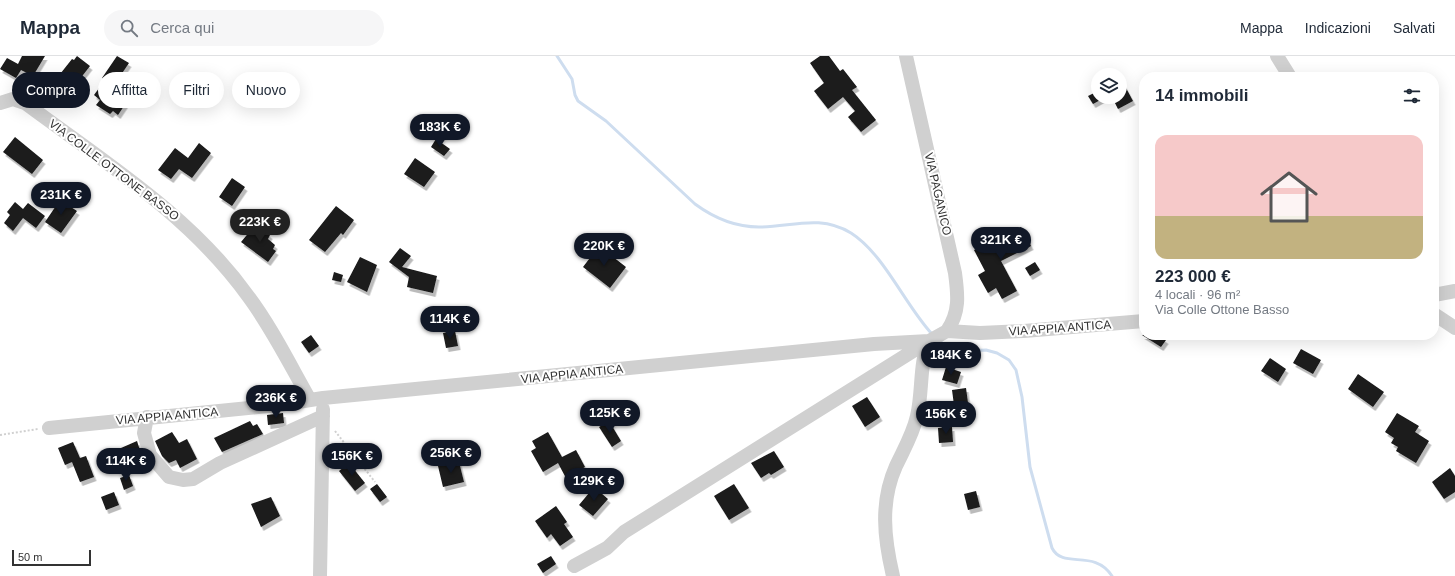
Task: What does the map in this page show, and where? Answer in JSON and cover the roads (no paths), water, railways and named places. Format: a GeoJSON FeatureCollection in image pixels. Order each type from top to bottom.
{"type":"FeatureCollection","features":[{"type":"Feature","properties":{"kind":"street","name":"VIA PAGANICO"},"geometry":{"type":"LineString","coordinates":[[906,56],[956,281],[957,309],[953,322],[947,331]]}},
{"type":"Feature","properties":{"kind":"street"},"geometry":{"type":"LineString","coordinates":[[1277,56],[1287,72]]}},
{"type":"Feature","properties":{"kind":"street","name":"VIA COLLE OTTONE BASSO"},"geometry":{"type":"LineString","coordinates":[[0,103],[13,99],[25,103],[123,174],[189,229],[222,263],[248,295],[317,399],[323,416],[320,576]]}},
{"type":"Feature","properties":{"kind":"street"},"geometry":{"type":"LineString","coordinates":[[1439,294],[1455,291]]}},
{"type":"Feature","properties":{"kind":"street"},"geometry":{"type":"LineString","coordinates":[[1439,317],[1455,328]]}},
{"type":"Feature","properties":{"kind":"street","name":"VIA APPIA ANTICA"},"geometry":{"type":"LineString","coordinates":[[49,428],[279,405],[317,399],[890,343],[929,341],[947,331],[980,333],[1024,331],[1139,321]]}},
{"type":"Feature","properties":{"kind":"street"},"geometry":{"type":"LineString","coordinates":[[574,566],[607,548],[624,532],[929,341]]}},
{"type":"Feature","properties":{"kind":"street"},"geometry":{"type":"LineString","coordinates":[[893,576],[884,532],[886,496],[894,471],[916,421],[919,407],[924,356],[929,341]]}},
{"type":"Feature","properties":{"kind":"street"},"geometry":{"type":"LineString","coordinates":[[890,343],[897,361]]}},
{"type":"Feature","properties":{"kind":"street"},"geometry":{"type":"LineString","coordinates":[[147,417],[144,433],[150,455],[169,477],[183,480],[193,479],[220,463],[323,416]]}},
{"type":"Feature","properties":{"kind":"waterway"},"geometry":{"type":"LineString","coordinates":[[557,56],[572,79],[575,95],[578,101],[606,121],[695,204],[710,214],[725,221],[750,227],[817,223],[839,227],[851,233],[863,242],[874,254],[932,334]]}},
{"type":"Feature","properties":{"kind":"waterway"},"geometry":{"type":"LineString","coordinates":[[939,341],[950,348],[963,351],[986,350],[997,353],[1009,360],[1016,370],[1022,397],[1030,467],[1052,548],[1063,558],[1097,563],[1105,568],[1112,576]]}}]}
